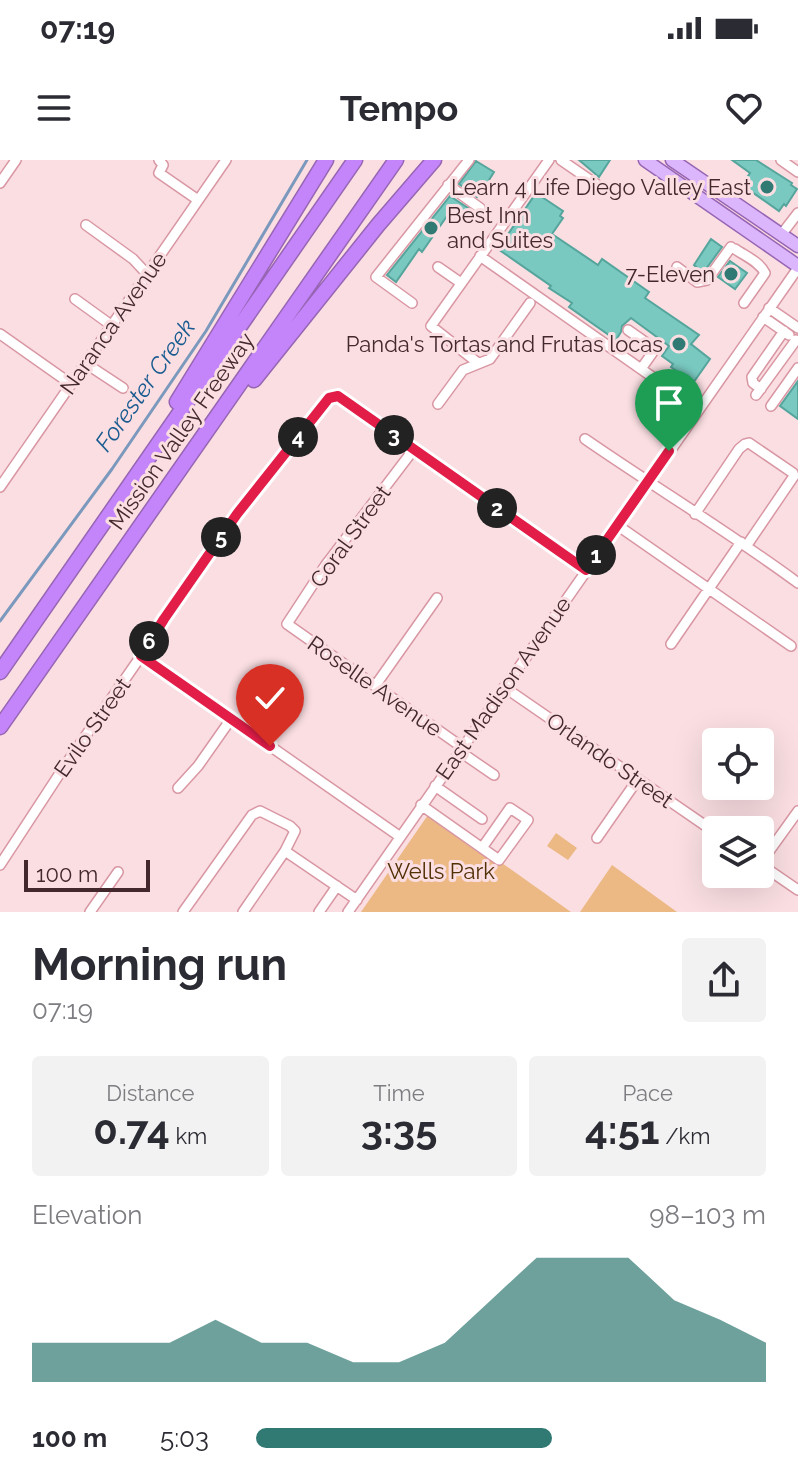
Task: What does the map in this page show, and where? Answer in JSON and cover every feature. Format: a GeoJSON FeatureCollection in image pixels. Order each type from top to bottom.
{"type":"FeatureCollection","features":[{"type":"Feature","properties":{"kind":"highway"},"geometry":{"type":"LineString","coordinates":[[135,477],[194,371],[326,160]]}},
{"type":"Feature","properties":{"kind":"highway","name":"Mission Valley Freeway"},"geometry":{"type":"LineString","coordinates":[[0,672],[355,160]]}},
{"type":"Feature","properties":{"kind":"highway","name":"Mission Valley Freeway"},"geometry":{"type":"LineString","coordinates":[[0,727],[396,160]]}},
{"type":"Feature","properties":{"kind":"highway"},"geometry":{"type":"LineString","coordinates":[[227,404],[251,384],[434,160]]}},
{"type":"Feature","properties":{"kind":"main road"},"geometry":{"type":"LineString","coordinates":[[645,160],[798,267]]}},
{"type":"Feature","properties":{"kind":"main road"},"geometry":{"type":"LineString","coordinates":[[672,160],[798,246]]}},
{"type":"Feature","properties":{"kind":"street"},"geometry":{"type":"LineString","coordinates":[[0,183],[16,160]]}},
{"type":"Feature","properties":{"kind":"street"},"geometry":{"type":"LineString","coordinates":[[159,160],[163,165],[159,173],[198,200]]}},
{"type":"Feature","properties":{"kind":"street","name":"Naranca Avenue"},"geometry":{"type":"LineString","coordinates":[[0,487],[226,160]]}},
{"type":"Feature","properties":{"kind":"street"},"geometry":{"type":"LineString","coordinates":[[412,303],[376,277],[469,160]]}},
{"type":"Feature","properties":{"kind":"street"},"geometry":{"type":"LineString","coordinates":[[478,363],[431,326],[548,160]]}},
{"type":"Feature","properties":{"kind":"street"},"geometry":{"type":"LineString","coordinates":[[561,160],[606,191]]}},
{"type":"Feature","properties":{"kind":"street"},"geometry":{"type":"LineString","coordinates":[[781,160],[798,172]]}},
{"type":"Feature","properties":{"kind":"street"},"geometry":{"type":"LineString","coordinates":[[448,185],[480,208]]}},
{"type":"Feature","properties":{"kind":"street"},"geometry":{"type":"LineString","coordinates":[[781,235],[798,213]]}},
{"type":"Feature","properties":{"kind":"street"},"geometry":{"type":"LineString","coordinates":[[86,225],[133,259],[147,274]]}},
{"type":"Feature","properties":{"kind":"street"},"geometry":{"type":"LineString","coordinates":[[677,267],[697,282],[707,280],[733,248],[765,273],[744,303]]}},
{"type":"Feature","properties":{"kind":"street"},"geometry":{"type":"LineString","coordinates":[[480,256],[698,409]]}},
{"type":"Feature","properties":{"kind":"street"},"geometry":{"type":"LineString","coordinates":[[438,267],[461,283]]}},
{"type":"Feature","properties":{"kind":"street","name":"East Madison Avenue"},"geometry":{"type":"LineString","coordinates":[[348,912],[798,267]]}},
{"type":"Feature","properties":{"kind":"street"},"geometry":{"type":"LineString","coordinates":[[75,299],[111,325]]}},
{"type":"Feature","properties":{"kind":"street"},"geometry":{"type":"LineString","coordinates":[[438,404],[463,370],[490,359],[530,303]]}},
{"type":"Feature","properties":{"kind":"street"},"geometry":{"type":"LineString","coordinates":[[766,312],[794,334]]}},
{"type":"Feature","properties":{"kind":"street"},"geometry":{"type":"LineString","coordinates":[[628,330],[655,349],[641,369]]}},
{"type":"Feature","properties":{"kind":"street"},"geometry":{"type":"LineString","coordinates":[[0,334],[71,384]]}},
{"type":"Feature","properties":{"kind":"street"},"geometry":{"type":"LineString","coordinates":[[794,334],[758,392],[752,377],[794,334]]}},
{"type":"Feature","properties":{"kind":"street"},"geometry":{"type":"LineString","coordinates":[[85,363],[123,388]]}},
{"type":"Feature","properties":{"kind":"street"},"geometry":{"type":"LineString","coordinates":[[771,406],[798,368]]}},
{"type":"Feature","properties":{"kind":"street","name":"Evilo Street"},"geometry":{"type":"LineString","coordinates":[[0,865],[237,514],[329,398],[338,396],[414,449]]}},
{"type":"Feature","properties":{"kind":"street"},"geometry":{"type":"LineString","coordinates":[[585,439],[798,583]]}},
{"type":"Feature","properties":{"kind":"street"},"geometry":{"type":"LineString","coordinates":[[671,644],[794,476],[793,473],[749,443],[745,444],[695,514]]}},
{"type":"Feature","properties":{"kind":"street"},"geometry":{"type":"LineString","coordinates":[[414,449],[586,570]]}},
{"type":"Feature","properties":{"kind":"street","name":"Coral Street"},"geometry":{"type":"LineString","coordinates":[[287,624],[325,566],[414,449]]}},
{"type":"Feature","properties":{"kind":"street"},"geometry":{"type":"LineString","coordinates":[[617,525],[791,646]]}},
{"type":"Feature","properties":{"kind":"street"},"geometry":{"type":"LineString","coordinates":[[375,686],[437,598]]}},
{"type":"Feature","properties":{"kind":"street","name":"Roselle Avenue"},"geometry":{"type":"LineString","coordinates":[[287,624],[494,775]]}},
{"type":"Feature","properties":{"kind":"street"},"geometry":{"type":"LineString","coordinates":[[141,656],[399,836]]}},
{"type":"Feature","properties":{"kind":"street","name":"Orlando Street"},"geometry":{"type":"LineString","coordinates":[[504,687],[702,823]]}},
{"type":"Feature","properties":{"kind":"street"},"geometry":{"type":"LineString","coordinates":[[178,788],[198,766],[231,719]]}},
{"type":"Feature","properties":{"kind":"street"},"geometry":{"type":"LineString","coordinates":[[597,838],[638,779]]}},
{"type":"Feature","properties":{"kind":"street"},"geometry":{"type":"LineString","coordinates":[[435,786],[482,819]]}},
{"type":"Feature","properties":{"kind":"street"},"geometry":{"type":"LineString","coordinates":[[421,805],[499,860],[528,820],[510,808],[482,848]]}},
{"type":"Feature","properties":{"kind":"street"},"geometry":{"type":"LineString","coordinates":[[183,912],[252,815],[260,811],[295,831],[243,912]]}},
{"type":"Feature","properties":{"kind":"street"},"geometry":{"type":"LineString","coordinates":[[774,844],[798,811]]}},
{"type":"Feature","properties":{"kind":"street"},"geometry":{"type":"LineString","coordinates":[[285,851],[357,900]]}},
{"type":"Feature","properties":{"kind":"street"},"geometry":{"type":"LineString","coordinates":[[90,912],[118,872]]}},
{"type":"Feature","properties":{"kind":"street"},"geometry":{"type":"LineString","coordinates":[[774,874],[798,890]]}},
{"type":"Feature","properties":{"kind":"street"},"geometry":{"type":"LineString","coordinates":[[319,912],[337,886]]}},
{"type":"Feature","properties":{"kind":"green space","name":"Wells Park"},"geometry":{"type":"Polygon","coordinates":[[[430,812],[571,912],[361,912],[430,812]]]}},
{"type":"Feature","properties":{"kind":"green space"},"geometry":{"type":"Polygon","coordinates":[[[556,833],[577,848],[568,860],[547,846],[556,833]]]}},
{"type":"Feature","properties":{"kind":"green space"},"geometry":{"type":"Polygon","coordinates":[[[612,865],[677,912],[580,912],[612,865]]]}},
{"type":"Feature","properties":{"kind":"building"},"geometry":{"type":"Polygon","coordinates":[[[579,160],[610,160],[599,177],[579,160]]]}},
{"type":"Feature","properties":{"kind":"building","name":"Learn 4 Life Diego Valley East"},"geometry":{"type":"Polygon","coordinates":[[[732,160],[756,160],[797,189],[779,211],[742,185],[750,173],[732,160]]]}},
{"type":"Feature","properties":{"kind":"building"},"geometry":{"type":"Polygon","coordinates":[[[476,161],[494,172],[489,180],[492,182],[488,187],[485,185],[477,197],[459,184],[476,161]]]}},
{"type":"Feature","properties":{"kind":"building"},"geometry":{"type":"Polygon","coordinates":[[[536,193],[563,211],[560,216],[563,218],[552,234],[598,265],[602,259],[649,292],[645,298],[699,335],[691,344],[710,359],[693,383],[662,356],[669,346],[631,318],[622,326],[616,340],[569,307],[572,303],[549,288],[551,286],[498,249],[536,193]]]}},
{"type":"Feature","properties":{"kind":"building","name":"Best Inn and Suites"},"geometry":{"type":"Polygon","coordinates":[[[450,196],[471,210],[467,216],[454,206],[422,252],[419,249],[396,282],[387,275],[450,196]]]}},
{"type":"Feature","properties":{"kind":"building"},"geometry":{"type":"Polygon","coordinates":[[[711,239],[722,247],[703,273],[694,265],[711,239]]]}},
{"type":"Feature","properties":{"kind":"building","name":"7-Eleven"},"geometry":{"type":"Polygon","coordinates":[[[730,261],[747,273],[735,289],[718,277],[730,261]]]}},
{"type":"Feature","properties":{"kind":"building"},"geometry":{"type":"Polygon","coordinates":[[[798,381],[798,419],[780,406],[798,381]]]}},
{"type":"Feature","properties":{"kind":"waterway","name":"Forester Creek"},"geometry":{"type":"LineString","coordinates":[[0,621],[112,469],[206,331],[307,160]]}},
{"type":"Feature","properties":{"kind":"place","name":"Learn 4 Life Diego Valley East"},"geometry":{"type":"Point","coordinates":[767,187]}},
{"type":"Feature","properties":{"kind":"place","name":"Best Inn and Suites"},"geometry":{"type":"Point","coordinates":[431,228]}},
{"type":"Feature","properties":{"kind":"place","name":"7-Eleven"},"geometry":{"type":"Point","coordinates":[731,274]}},
{"type":"Feature","properties":{"kind":"place","name":"Panda's Tortas and Frutas locas"},"geometry":{"type":"Point","coordinates":[679,344]}},
{"type":"Feature","properties":{"kind":"route"},"geometry":{"type":"LineString","coordinates":[[270,746],[141,656],[237,514],[329,398],[338,396],[586,570],[669,451]]}}]}
